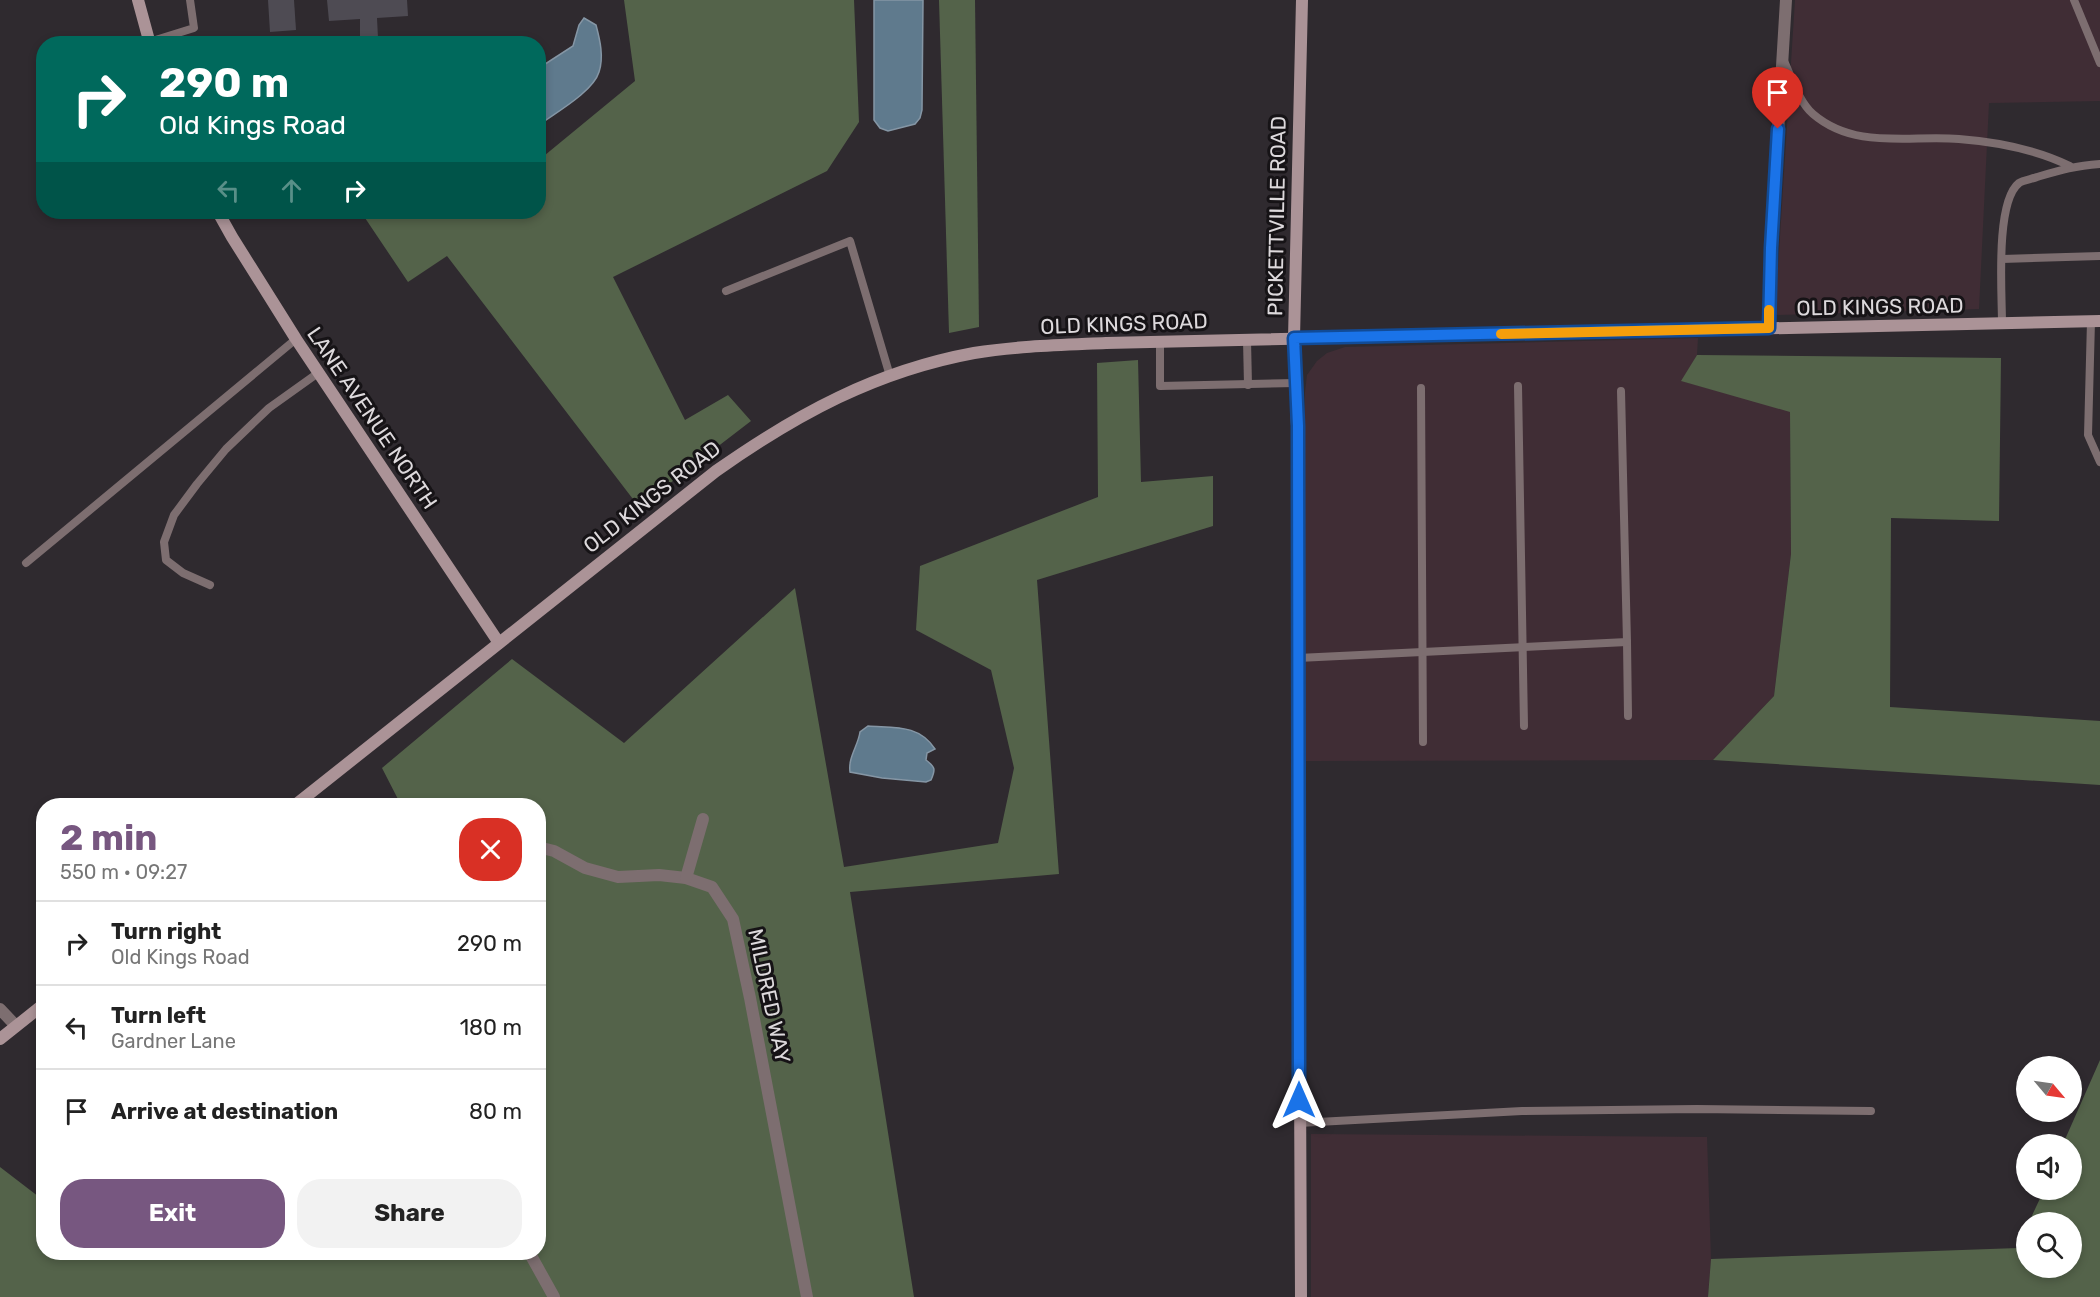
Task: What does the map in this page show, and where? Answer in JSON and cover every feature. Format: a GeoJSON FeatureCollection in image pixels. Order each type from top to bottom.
{"type":"FeatureCollection","features":[{"type":"Feature","properties":{"kind":"main road"},"geometry":{"type":"LineString","coordinates":[[138,0],[148,36]]}},
{"type":"Feature","properties":{"kind":"main road","name":"PICKETTVILLE ROAD"},"geometry":{"type":"LineString","coordinates":[[1301,1297],[1294,338],[1302,0]]}},
{"type":"Feature","properties":{"kind":"main road","name":"LANE AVENUE NORTH"},"geometry":{"type":"LineString","coordinates":[[222,219],[318,373],[499,643]]}},
{"type":"Feature","properties":{"kind":"main road","name":"OLD KINGS ROAD"},"geometry":{"type":"LineString","coordinates":[[304,798],[716,471],[765,436],[818,406],[854,390],[933,363],[975,353],[1043,346],[1247,339],[2096,321]]}},
{"type":"Feature","properties":{"kind":"main road"},"geometry":{"type":"LineString","coordinates":[[0,1039],[36,1010]]}},
{"type":"Feature","properties":{"kind":"street"},"geometry":{"type":"LineString","coordinates":[[1769,328],[1771,248],[1786,0]]}},
{"type":"Feature","properties":{"kind":"street"},"geometry":{"type":"LineString","coordinates":[[686,878],[703,819]]}},
{"type":"Feature","properties":{"kind":"street","name":"MILDRED WAY"},"geometry":{"type":"LineString","coordinates":[[546,849],[585,868],[618,877],[659,875],[686,878],[712,887],[733,919],[807,1297]]}},
{"type":"Feature","properties":{"kind":"street"},"geometry":{"type":"LineString","coordinates":[[0,1009],[16,1026]]}},
{"type":"Feature","properties":{"kind":"street"},"geometry":{"type":"LineString","coordinates":[[533,1260],[554,1297]]}},
{"type":"Feature","properties":{"kind":"lane"},"geometry":{"type":"LineString","coordinates":[[171,36],[194,28],[190,0]]}},
{"type":"Feature","properties":{"kind":"lane"},"geometry":{"type":"LineString","coordinates":[[2074,0],[2100,63]]}},
{"type":"Feature","properties":{"kind":"lane"},"geometry":{"type":"LineString","coordinates":[[1783,58],[1798,91],[1811,112],[1830,126],[1860,137],[1893,140],[1924,137],[1998,143],[2050,156],[2070,166]]}},
{"type":"Feature","properties":{"kind":"lane"},"geometry":{"type":"LineString","coordinates":[[2002,323],[2002,259],[2006,207],[2019,183],[2070,166],[2100,164]]}},
{"type":"Feature","properties":{"kind":"lane"},"geometry":{"type":"LineString","coordinates":[[726,291],[850,241],[890,376]]}},
{"type":"Feature","properties":{"kind":"lane"},"geometry":{"type":"LineString","coordinates":[[2002,259],[2100,256]]}},
{"type":"Feature","properties":{"kind":"lane"},"geometry":{"type":"LineString","coordinates":[[2096,321],[2088,435],[2100,462]]}},
{"type":"Feature","properties":{"kind":"lane"},"geometry":{"type":"LineString","coordinates":[[26,564],[296,339]]}},
{"type":"Feature","properties":{"kind":"lane"},"geometry":{"type":"LineString","coordinates":[[1247,339],[1248,385]]}},
{"type":"Feature","properties":{"kind":"lane"},"geometry":{"type":"LineString","coordinates":[[1160,342],[1160,386],[1296,383]]}},
{"type":"Feature","properties":{"kind":"lane"},"geometry":{"type":"LineString","coordinates":[[210,585],[183,573],[166,560],[164,542],[174,515],[226,449],[269,408],[318,373]]}},
{"type":"Feature","properties":{"kind":"lane"},"geometry":{"type":"LineString","coordinates":[[1518,386],[1524,726]]}},
{"type":"Feature","properties":{"kind":"lane"},"geometry":{"type":"LineString","coordinates":[[1421,388],[1423,742]]}},
{"type":"Feature","properties":{"kind":"lane"},"geometry":{"type":"LineString","coordinates":[[1621,391],[1628,717]]}},
{"type":"Feature","properties":{"kind":"lane"},"geometry":{"type":"LineString","coordinates":[[1298,658],[1627,642]]}},
{"type":"Feature","properties":{"kind":"lane"},"geometry":{"type":"LineString","coordinates":[[1299,1123],[1522,1111],[1697,1109],[1871,1111]]}},
{"type":"Feature","properties":{"kind":"shaded area"},"geometry":{"type":"Polygon","coordinates":[[[1795,0],[2100,0],[2100,101],[1989,103],[1979,309],[1775,315],[1795,0]]]}},
{"type":"Feature","properties":{"kind":"shaded area"},"geometry":{"type":"Polygon","coordinates":[[[1698,338],[1697,355],[1682,381],[1790,411],[1791,554],[1774,696],[1713,760],[1305,761],[1305,392],[1307,375],[1317,361],[1327,353],[1345,347],[1698,338]]]}},
{"type":"Feature","properties":{"kind":"shaded area"},"geometry":{"type":"Polygon","coordinates":[[[1311,1134],[1707,1137],[1711,1259],[1708,1297],[1311,1297],[1311,1134]]]}},
{"type":"Feature","properties":{"kind":"green space"},"geometry":{"type":"Polygon","coordinates":[[[624,0],[854,0],[859,122],[827,171],[613,277],[685,420],[728,395],[751,421],[639,507],[447,256],[408,282],[366,219],[546,219],[546,154],[635,81],[624,0]]]}},
{"type":"Feature","properties":{"kind":"green space"},"geometry":{"type":"Polygon","coordinates":[[[939,0],[975,0],[979,327],[949,333],[939,0]]]}},
{"type":"Feature","properties":{"kind":"green space"},"geometry":{"type":"Polygon","coordinates":[[[1697,355],[2001,358],[1999,521],[1891,518],[1890,707],[2100,721],[2100,785],[1713,760],[1774,696],[1791,554],[1790,412],[1681,381],[1697,355]]]}},
{"type":"Feature","properties":{"kind":"green space"},"geometry":{"type":"Polygon","coordinates":[[[1138,360],[1141,482],[1213,476],[1213,526],[1037,580],[1059,874],[850,892],[914,1297],[0,1297],[0,1167],[36,1195],[36,1260],[546,1260],[546,798],[397,798],[382,768],[512,659],[624,743],[795,588],[844,867],[998,843],[1014,768],[991,670],[916,630],[920,566],[1098,497],[1097,363],[1138,360]]]}},
{"type":"Feature","properties":{"kind":"green space"},"geometry":{"type":"Polygon","coordinates":[[[2100,1060],[2100,1297],[1708,1297],[1711,1259],[2016,1248],[2016,1278],[2082,1278],[2082,1212],[2034,1212],[2039,1200],[2082,1200],[2082,1134],[2067,1134],[2073,1122],[2082,1122],[2082,1101],[2100,1060]]]}},
{"type":"Feature","properties":{"kind":"water"},"geometry":{"type":"Polygon","coordinates":[[[874,0],[923,0],[920,118],[915,124],[888,131],[880,128],[874,120],[874,0]]]}},
{"type":"Feature","properties":{"kind":"water"},"geometry":{"type":"Polygon","coordinates":[[[584,18],[596,25],[601,54],[599,72],[582,94],[546,120],[546,63],[573,46],[579,25],[584,18]]]}},
{"type":"Feature","properties":{"kind":"water"},"geometry":{"type":"Polygon","coordinates":[[[868,726],[914,731],[929,741],[935,749],[927,753],[926,760],[934,768],[931,780],[926,782],[882,778],[850,772],[850,761],[860,732],[868,726]]]}},
{"type":"Feature","properties":{"kind":"building"},"geometry":{"type":"Polygon","coordinates":[[[268,0],[294,0],[296,30],[270,32],[268,0]]]}},
{"type":"Feature","properties":{"kind":"building"},"geometry":{"type":"Polygon","coordinates":[[[327,0],[407,0],[408,16],[377,18],[378,36],[360,36],[360,19],[329,21],[327,0]]]}},
{"type":"Feature","properties":{"kind":"slow traffic"},"geometry":{"type":"LineString","coordinates":[[1501,334],[1769,328],[1769,310]]}},
{"type":"Feature","properties":{"kind":"route"},"geometry":{"type":"LineString","coordinates":[[1299,1100],[1298,426],[1294,338],[1769,328],[1778,129]]}}]}
